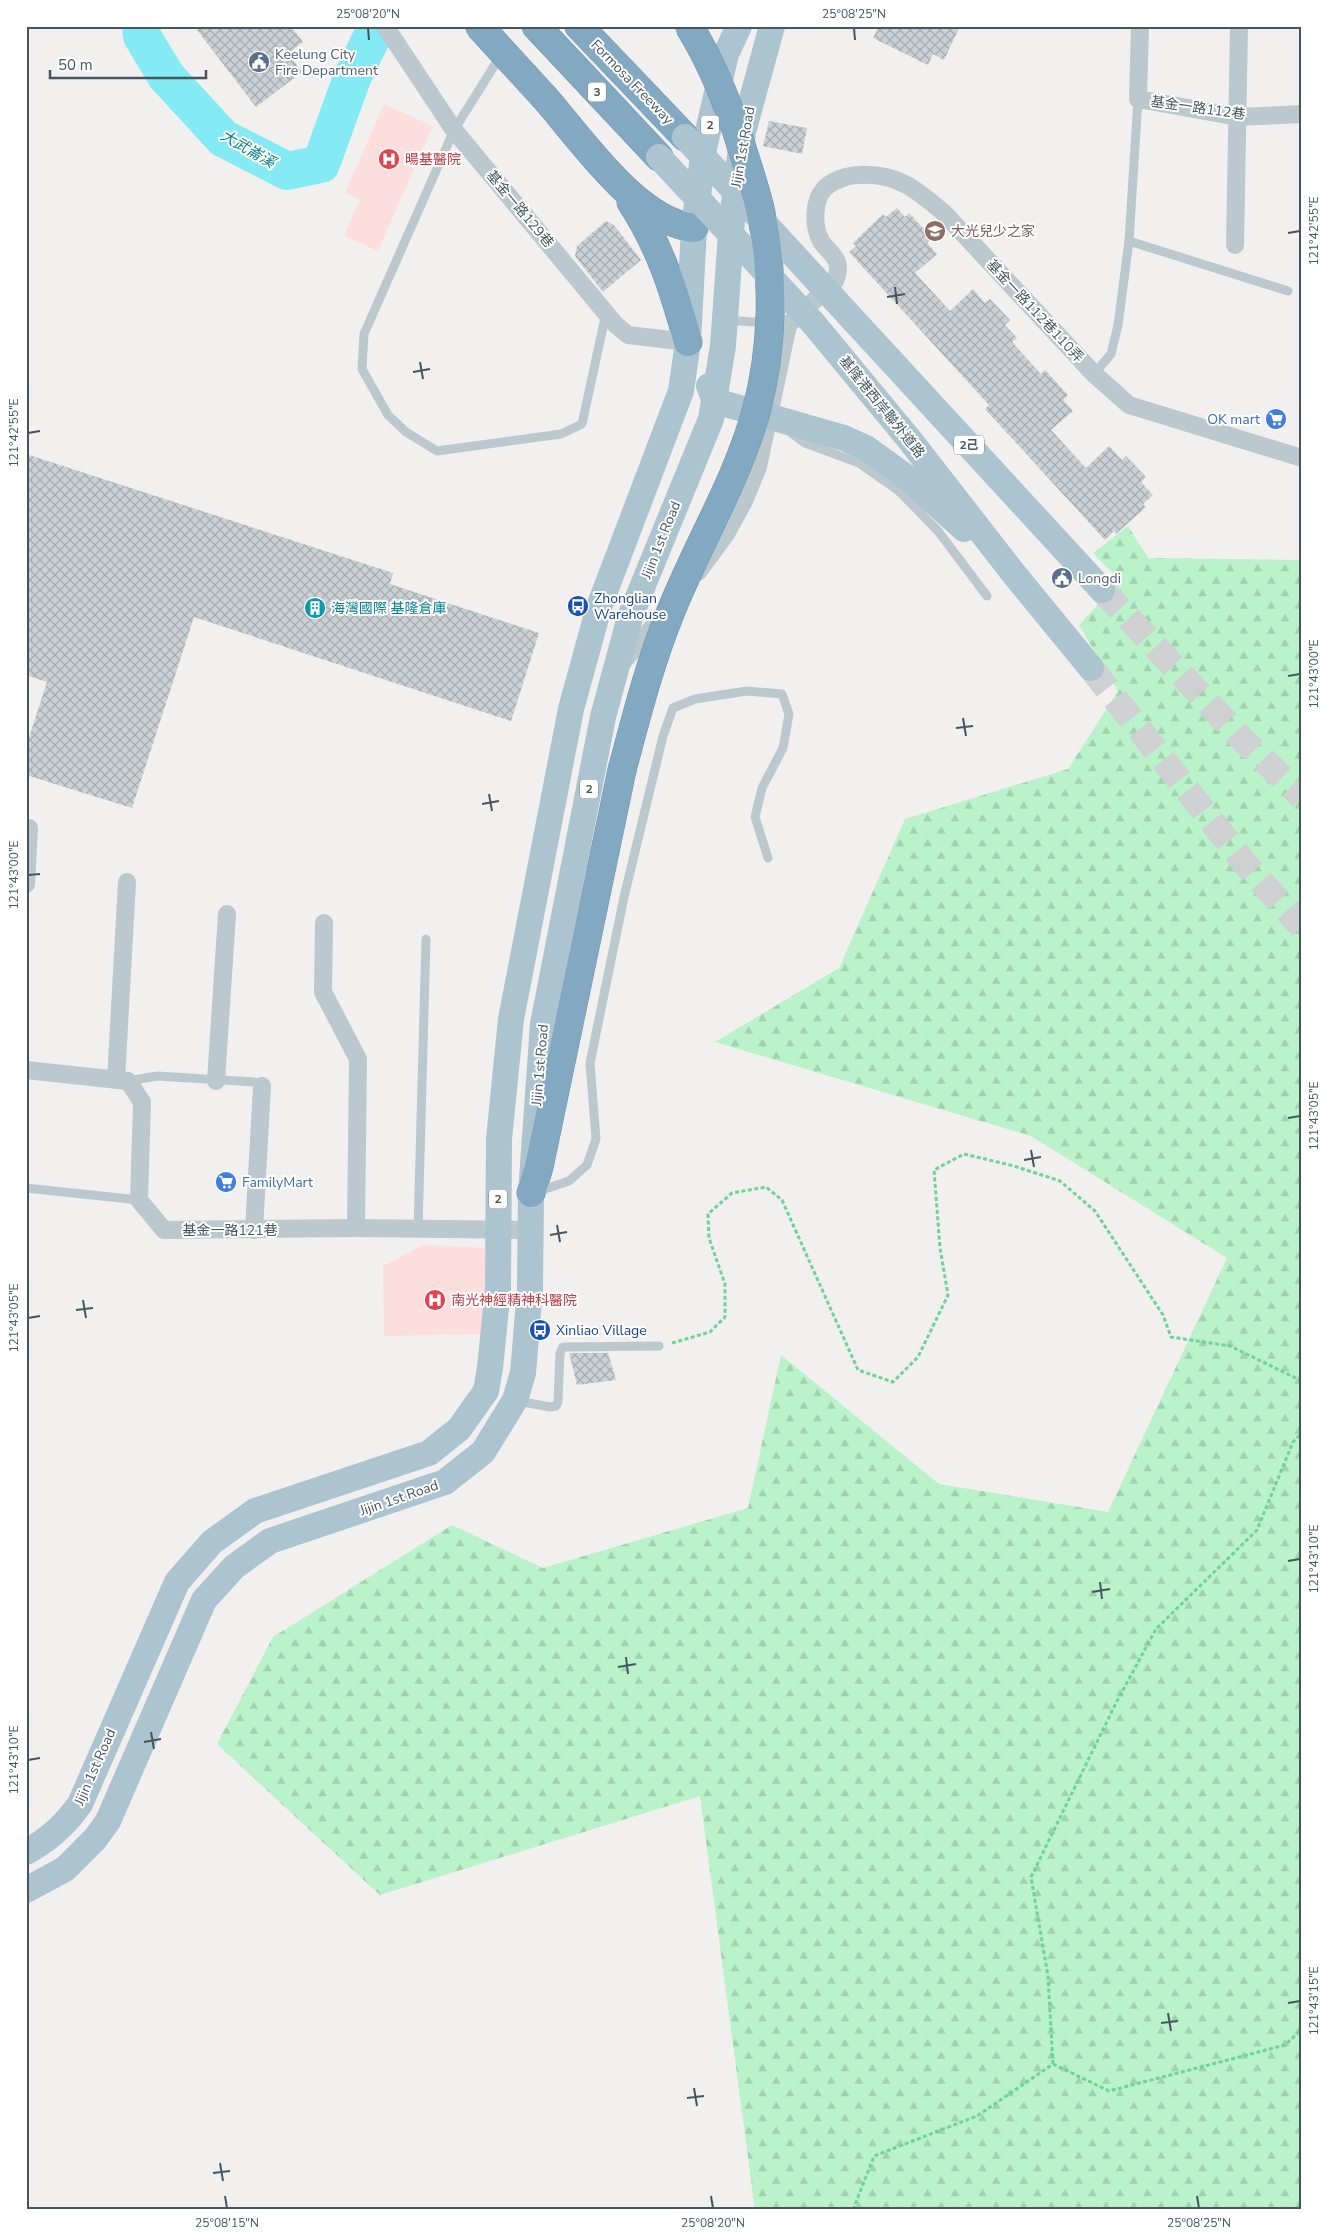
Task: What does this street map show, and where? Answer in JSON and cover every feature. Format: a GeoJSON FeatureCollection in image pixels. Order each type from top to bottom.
{"type":"FeatureCollection","features":[{"type":"Feature","properties":{"kind":"highway"},"geometry":{"type":"LineString","coordinates":[[480,26],[616,180],[642,205],[674,225],[694,228]]}},
{"type":"Feature","properties":{"kind":"highway","name":"3"},"geometry":{"type":"LineString","coordinates":[[536,26],[659,157]]}},
{"type":"Feature","properties":{"kind":"highway","name":"Formosa Freeway"},"geometry":{"type":"LineString","coordinates":[[578,26],[685,137]]}},
{"type":"Feature","properties":{"kind":"highway"},"geometry":{"type":"LineString","coordinates":[[531,1193],[539,1167],[622,770],[640,702],[669,616],[742,452],[756,413],[768,344],[767,254],[757,196],[730,108],[699,42],[689,26]]}},
{"type":"Feature","properties":{"kind":"highway"},"geometry":{"type":"LineString","coordinates":[[616,180],[648,229],[662,258],[688,342]]}},
{"type":"Feature","properties":{"kind":"main road","name":"Jijin 1st Road"},"geometry":{"type":"LineString","coordinates":[[26,1852],[45,1842],[70,1818],[80,1804],[177,1582],[212,1542],[255,1511],[429,1453],[459,1429],[486,1391],[498,1288],[499,1139],[511,1019],[571,709],[599,607],[678,403],[688,342],[694,228],[704,148],[726,54],[739,26]]}},
{"type":"Feature","properties":{"kind":"main road","name":"Jijin 1st Road"},"geometry":{"type":"LineString","coordinates":[[26,1890],[65,1869],[95,1839],[108,1821],[204,1600],[234,1567],[270,1541],[445,1482],[482,1452],[515,1400],[522,1373],[528,1317],[531,1193],[543,1024],[603,717],[615,671],[630,618],[711,419],[725,320],[732,219],[743,132],[772,26]]}},
{"type":"Feature","properties":{"kind":"main road","name":"2己"},"geometry":{"type":"LineString","coordinates":[[685,137],[1102,590]]}},
{"type":"Feature","properties":{"kind":"main road","name":"基隆港西岸聯外道路"},"geometry":{"type":"LineString","coordinates":[[659,157],[801,324],[909,439],[1014,574],[1091,668]]}},
{"type":"Feature","properties":{"kind":"main road"},"geometry":{"type":"LineString","coordinates":[[694,228],[732,219]]}},
{"type":"Feature","properties":{"kind":"main road"},"geometry":{"type":"LineString","coordinates":[[688,342],[715,401],[844,438],[873,452],[909,479],[1014,574]]}},
{"type":"Feature","properties":{"kind":"main road"},"geometry":{"type":"LineString","coordinates":[[585,658],[615,671]]}},
{"type":"Feature","properties":{"kind":"main road"},"geometry":{"type":"LineString","coordinates":[[498,1194],[531,1193]]}},
{"type":"Feature","properties":{"kind":"street","name":"基金一路129巷"},"geometry":{"type":"LineString","coordinates":[[385,26],[454,130],[606,312],[628,335],[688,342]]}},
{"type":"Feature","properties":{"kind":"street","name":"基金一路112巷"},"geometry":{"type":"LineString","coordinates":[[1140,26],[1138,99],[1238,116],[1302,114]]}},
{"type":"Feature","properties":{"kind":"street"},"geometry":{"type":"LineString","coordinates":[[1235,245],[1239,26]]}},
{"type":"Feature","properties":{"kind":"street","name":"基金一路112巷110弄"},"geometry":{"type":"LineString","coordinates":[[801,324],[835,281],[839,271],[837,261],[820,240],[816,224],[815,211],[824,188],[838,180],[854,175],[875,174],[897,179],[918,190],[944,213],[1094,374],[1129,405],[1302,458]]}},
{"type":"Feature","properties":{"kind":"street"},"geometry":{"type":"LineString","coordinates":[[615,671],[695,577],[726,534],[744,500],[758,466],[770,417],[801,324]]}},
{"type":"Feature","properties":{"kind":"street"},"geometry":{"type":"LineString","coordinates":[[26,884],[28,828]]}},
{"type":"Feature","properties":{"kind":"street"},"geometry":{"type":"LineString","coordinates":[[122,1080],[127,882]]}},
{"type":"Feature","properties":{"kind":"street"},"geometry":{"type":"LineString","coordinates":[[216,1081],[227,914]]}},
{"type":"Feature","properties":{"kind":"street"},"geometry":{"type":"LineString","coordinates":[[324,923],[323,992],[358,1059],[356,1228]]}},
{"type":"Feature","properties":{"kind":"street"},"geometry":{"type":"LineString","coordinates":[[26,1070],[122,1080],[142,1102],[139,1200]]}},
{"type":"Feature","properties":{"kind":"street"},"geometry":{"type":"LineString","coordinates":[[254,1230],[262,1086]]}},
{"type":"Feature","properties":{"kind":"street","name":"基金一路121巷"},"geometry":{"type":"LineString","coordinates":[[139,1200],[164,1230],[356,1228],[530,1230]]}},
{"type":"Feature","properties":{"kind":"lane"},"geometry":{"type":"LineString","coordinates":[[508,44],[454,130],[364,334],[362,369],[388,416],[406,432],[438,451],[561,434],[582,424],[606,312]]}},
{"type":"Feature","properties":{"kind":"lane"},"geometry":{"type":"LineString","coordinates":[[1094,374],[1111,354],[1118,325],[1129,241],[1138,99]]}},
{"type":"Feature","properties":{"kind":"lane"},"geometry":{"type":"LineString","coordinates":[[1129,241],[1288,291]]}},
{"type":"Feature","properties":{"kind":"lane"},"geometry":{"type":"LineString","coordinates":[[725,320],[801,324]]}},
{"type":"Feature","properties":{"kind":"lane"},"geometry":{"type":"LineString","coordinates":[[770,417],[805,443],[859,463],[899,491],[938,531],[987,596]]}},
{"type":"Feature","properties":{"kind":"lane"},"geometry":{"type":"LineString","coordinates":[[531,1193],[569,1181],[587,1165],[596,1138],[590,1063],[624,897],[663,736],[673,708],[695,699],[747,691],[782,694],[790,714],[783,748],[762,788],[755,817],[768,858]]}},
{"type":"Feature","properties":{"kind":"lane"},"geometry":{"type":"LineString","coordinates":[[418,1229],[426,939]]}},
{"type":"Feature","properties":{"kind":"lane"},"geometry":{"type":"LineString","coordinates":[[122,1080],[157,1076],[254,1082],[262,1086]]}},
{"type":"Feature","properties":{"kind":"lane"},"geometry":{"type":"LineString","coordinates":[[26,1188],[139,1200]]}},
{"type":"Feature","properties":{"kind":"lane"},"geometry":{"type":"LineString","coordinates":[[515,1400],[550,1407],[556,1406],[558,1402],[560,1352],[563,1347],[659,1346]]}},
{"type":"Feature","properties":{"kind":"path"},"geometry":{"type":"LineString","coordinates":[[659,1346],[710,1332],[726,1317],[725,1284],[709,1238],[708,1214],[732,1193],[766,1187],[782,1200],[858,1370],[894,1382],[918,1357],[948,1294],[940,1248],[934,1170],[964,1154],[1014,1166],[1060,1181],[1095,1211],[1158,1307],[1171,1337],[1230,1346],[1302,1381]]}},
{"type":"Feature","properties":{"kind":"path"},"geometry":{"type":"LineString","coordinates":[[1053,2064],[1048,1976],[1031,1877],[1117,1701],[1156,1629],[1257,1530],[1293,1442],[1302,1433]]}},
{"type":"Feature","properties":{"kind":"path"},"geometry":{"type":"LineString","coordinates":[[1053,2064],[1110,2092],[1285,2044],[1302,2029]]}},
{"type":"Feature","properties":{"kind":"path"},"geometry":{"type":"LineString","coordinates":[[853,2210],[874,2156],[977,2116],[1053,2064]]}},
{"type":"Feature","properties":{"kind":"shaded area","name":"暘基醫院"},"geometry":{"type":"Polygon","coordinates":[[[384,104],[433,126],[378,251],[344,236],[360,199],[345,193],[384,104]]]}},
{"type":"Feature","properties":{"kind":"shaded area","name":"南光神經精神科醫院"},"geometry":{"type":"Polygon","coordinates":[[[423,1245],[489,1248],[486,1334],[384,1336],[383,1266],[423,1245]]]}},
{"type":"Feature","properties":{"kind":"green space"},"geometry":{"type":"Polygon","coordinates":[[[1128,526],[1148,558],[1302,560],[1302,2210],[755,2210],[700,1796],[380,1895],[217,1744],[273,1637],[452,1525],[543,1568],[748,1508],[781,1355],[939,1484],[1108,1512],[1227,1258],[1031,1136],[715,1042],[839,968],[905,819],[1068,769],[1118,691],[1079,625],[1120,581],[1093,553],[1128,526]]]}},
{"type":"Feature","properties":{"kind":"building","name":"Keelung City Fire Department"},"geometry":{"type":"Polygon","coordinates":[[[194,26],[291,26],[303,42],[288,53],[302,72],[256,107],[194,26]]]}},
{"type":"Feature","properties":{"kind":"building"},"geometry":{"type":"Polygon","coordinates":[[[879,26],[960,26],[944,60],[933,54],[928,65],[873,38],[879,26]]]}},
{"type":"Feature","properties":{"kind":"building"},"geometry":{"type":"Polygon","coordinates":[[[769,121],[807,128],[802,154],[763,146],[769,121]]]}},
{"type":"Feature","properties":{"kind":"building"},"geometry":{"type":"Polygon","coordinates":[[[897,208],[905,217],[909,213],[932,238],[927,243],[937,254],[915,273],[950,311],[973,289],[985,303],[990,299],[1010,320],[1005,325],[1017,338],[1012,342],[1041,374],[1045,370],[1068,395],[1063,400],[1073,411],[1051,430],[1086,468],[1109,446],[1122,460],[1126,456],[1146,477],[1141,482],[1153,495],[1143,504],[1146,507],[1116,534],[1114,531],[1105,540],[985,409],[989,405],[849,252],[856,246],[853,243],[883,214],[886,217],[897,208]]]}},
{"type":"Feature","properties":{"kind":"building"},"geometry":{"type":"Polygon","coordinates":[[[606,221],[614,225],[641,260],[603,292],[575,256],[577,246],[606,221]]]}},
{"type":"Feature","properties":{"kind":"building","name":"海灣國際 基隆倉庫"},"geometry":{"type":"Polygon","coordinates":[[[26,454],[393,573],[390,584],[539,633],[511,721],[194,617],[132,808],[26,775],[26,747],[47,682],[26,675],[26,454]]]}},
{"type":"Feature","properties":{"kind":"building"},"geometry":{"type":"Polygon","coordinates":[[[569,1353],[608,1353],[616,1380],[577,1385],[569,1353]]]}},
{"type":"Feature","properties":{"kind":"waterway","name":"大武崙溪"},"geometry":{"type":"LineString","coordinates":[[141,26],[142,36],[166,76],[223,138],[287,171],[321,164],[352,78],[377,26]]}},
{"type":"Feature","properties":{"kind":"tunnel"},"geometry":{"type":"LineString","coordinates":[[1102,590],[1240,737],[1302,797]]}},
{"type":"Feature","properties":{"kind":"tunnel"},"geometry":{"type":"LineString","coordinates":[[1091,668],[1247,866],[1302,927]]}},
{"type":"Feature","properties":{"kind":"place","name":"Keelung City Fire Department"},"geometry":{"type":"Point","coordinates":[259,62]}},
{"type":"Feature","properties":{"kind":"place","name":"暘基醫院"},"geometry":{"type":"Point","coordinates":[389,159]}},
{"type":"Feature","properties":{"kind":"place","name":"大光兒少之家"},"geometry":{"type":"Point","coordinates":[935,231]}},
{"type":"Feature","properties":{"kind":"place","name":"OK mart"},"geometry":{"type":"Point","coordinates":[1276,419]}},
{"type":"Feature","properties":{"kind":"place","name":"Longdi"},"geometry":{"type":"Point","coordinates":[1062,578]}},
{"type":"Feature","properties":{"kind":"place","name":"Zhonglian Warehouse"},"geometry":{"type":"Point","coordinates":[578,606]}},
{"type":"Feature","properties":{"kind":"place","name":"海灣國際 基隆倉庫"},"geometry":{"type":"Point","coordinates":[315,608]}},
{"type":"Feature","properties":{"kind":"place","name":"FamilyMart"},"geometry":{"type":"Point","coordinates":[226,1182]}},
{"type":"Feature","properties":{"kind":"place","name":"南光神經精神科醫院"},"geometry":{"type":"Point","coordinates":[435,1300]}},
{"type":"Feature","properties":{"kind":"place","name":"Xinliao Village"},"geometry":{"type":"Point","coordinates":[540,1330]}}]}
